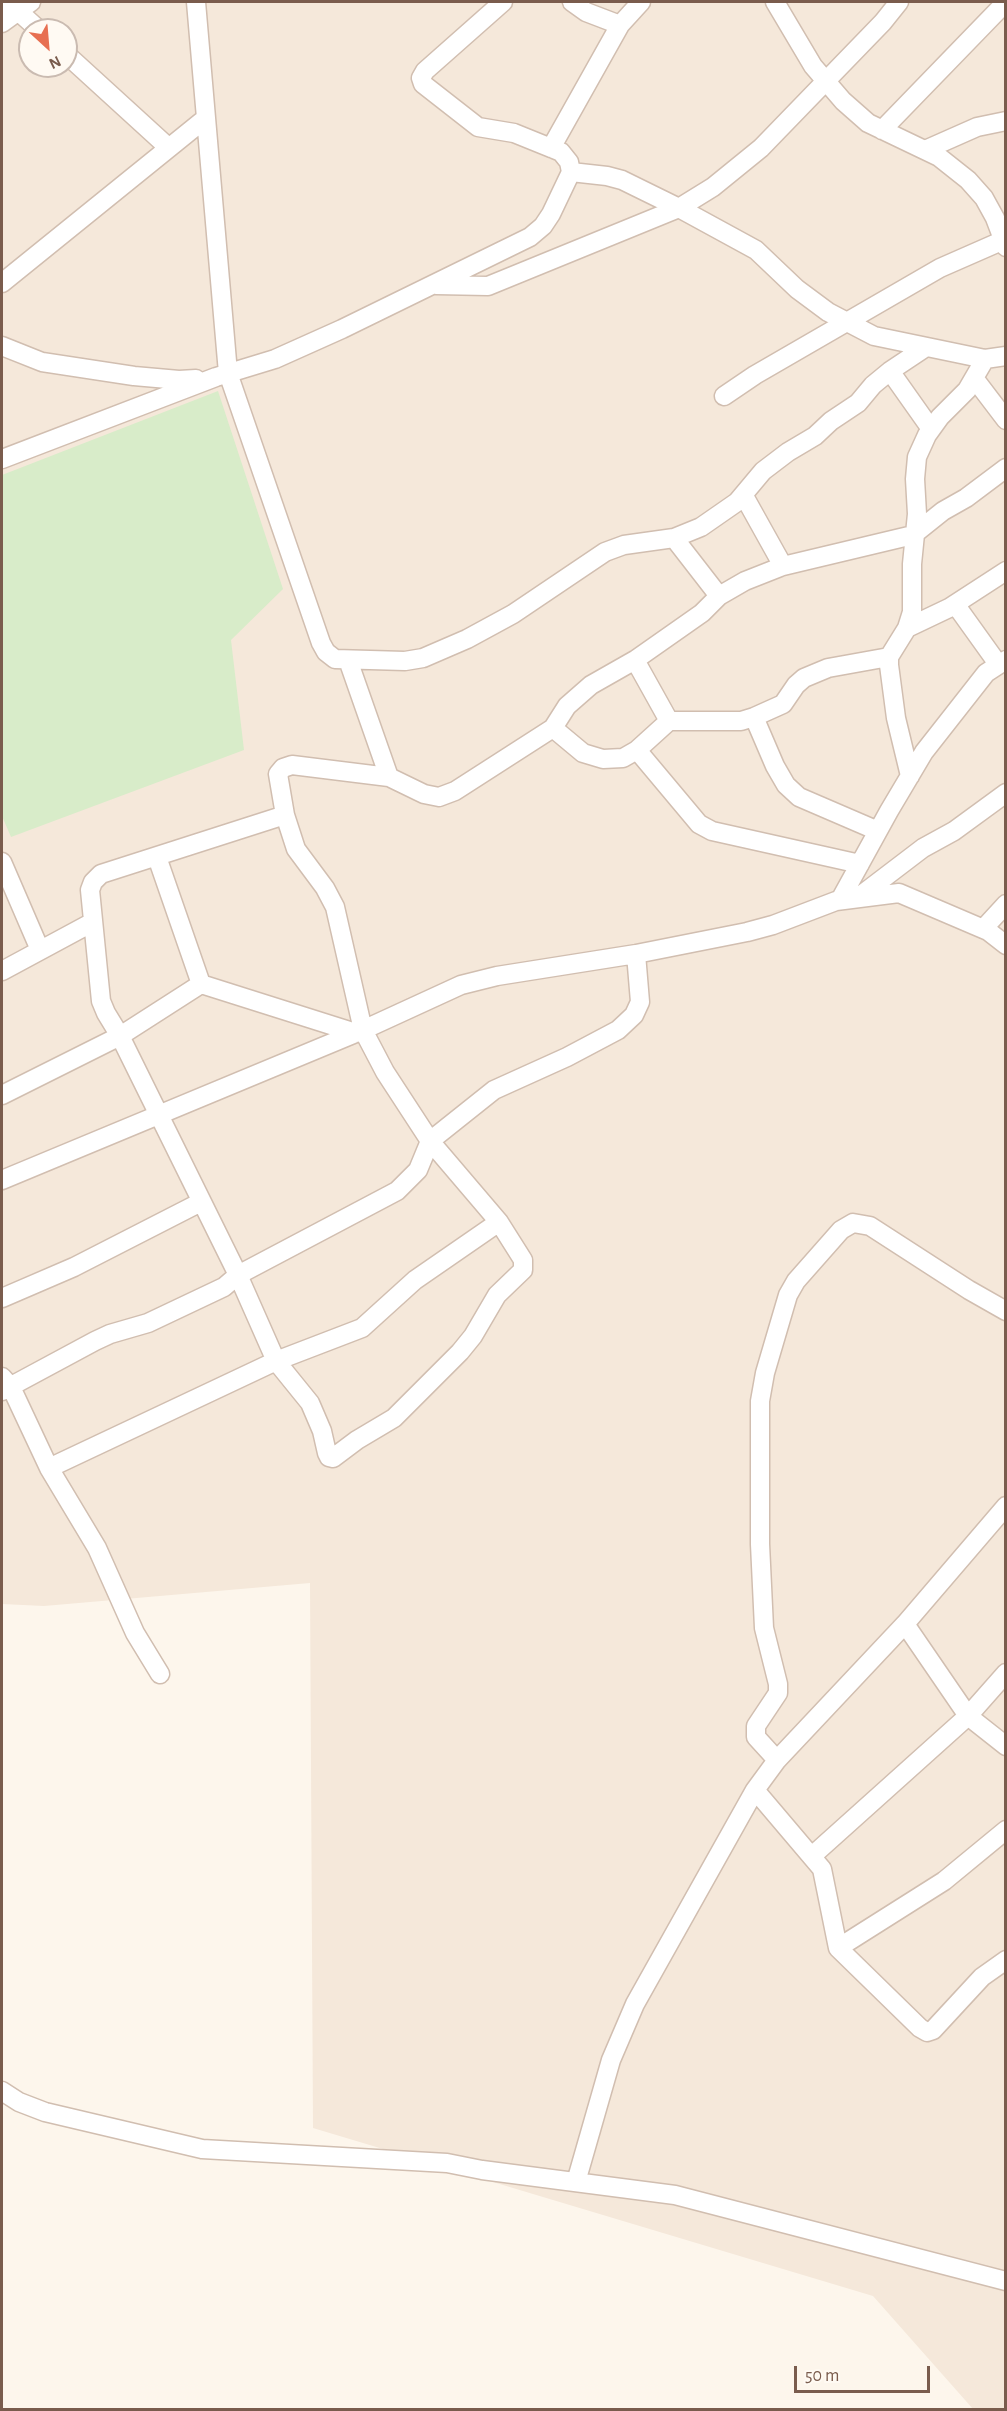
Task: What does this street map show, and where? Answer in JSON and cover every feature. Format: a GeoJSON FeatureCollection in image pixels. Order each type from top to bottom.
{"type":"FeatureCollection","features":[{"type":"Feature","properties":{"kind":"street"},"geometry":{"type":"LineString","coordinates":[[2,2],[24,6]]}},
{"type":"Feature","properties":{"kind":"street"},"geometry":{"type":"LineString","coordinates":[[196,2],[206,118],[222,375],[321,643],[326,652],[335,658],[405,661],[423,658],[467,639],[513,614],[605,552],[624,545],[674,538],[701,527],[744,496],[763,471],[788,452],[815,436],[831,421],[858,403],[873,385],[890,371],[926,347]]}},
{"type":"Feature","properties":{"kind":"street"},"geometry":{"type":"LineString","coordinates":[[2,459],[222,375],[275,359],[342,329],[530,237],[543,226],[571,172],[569,162],[561,152],[514,133],[478,127],[423,84],[421,78],[425,71],[503,2]]}},
{"type":"Feature","properties":{"kind":"street"},"geometry":{"type":"LineString","coordinates":[[573,2],[586,12],[620,25]]}},
{"type":"Feature","properties":{"kind":"street"},"geometry":{"type":"LineString","coordinates":[[551,148],[620,25],[640,2]]}},
{"type":"Feature","properties":{"kind":"street"},"geometry":{"type":"LineString","coordinates":[[431,285],[488,286],[679,208],[713,187],[761,148],[883,22],[899,2]]}},
{"type":"Feature","properties":{"kind":"street"},"geometry":{"type":"LineString","coordinates":[[882,130],[1005,2]]}},
{"type":"Feature","properties":{"kind":"street"},"geometry":{"type":"LineString","coordinates":[[724,396],[755,375],[940,268],[1005,242],[996,218],[984,198],[968,180],[939,157],[867,123],[843,101],[813,66],[783,5]]}},
{"type":"Feature","properties":{"kind":"street"},"geometry":{"type":"LineString","coordinates":[[2,23],[24,6]]}},
{"type":"Feature","properties":{"kind":"street"},"geometry":{"type":"LineString","coordinates":[[78,65],[169,148]]}},
{"type":"Feature","properties":{"kind":"street"},"geometry":{"type":"LineString","coordinates":[[2,284],[206,118]]}},
{"type":"Feature","properties":{"kind":"street"},"geometry":{"type":"LineString","coordinates":[[925,150],[977,127],[1005,121]]}},
{"type":"Feature","properties":{"kind":"street"},"geometry":{"type":"LineString","coordinates":[[571,172],[622,180],[679,208],[756,250],[797,289],[828,312],[874,336],[985,359],[1005,356]]}},
{"type":"Feature","properties":{"kind":"street"},"geometry":{"type":"LineString","coordinates":[[2,346],[42,362],[134,376],[179,380],[222,375]]}},
{"type":"Feature","properties":{"kind":"street"},"geometry":{"type":"LineString","coordinates":[[910,776],[891,689],[890,657],[907,628],[912,612],[914,535],[917,514],[915,479],[917,457],[931,429],[967,390],[985,359]]}},
{"type":"Feature","properties":{"kind":"street"},"geometry":{"type":"LineString","coordinates":[[890,371],[931,429]]}},
{"type":"Feature","properties":{"kind":"street"},"geometry":{"type":"LineString","coordinates":[[974,378],[1005,420]]}},
{"type":"Feature","properties":{"kind":"street"},"geometry":{"type":"LineString","coordinates":[[285,815],[101,874],[93,882],[90,890],[102,1001],[106,1013],[120,1036],[238,1275],[276,1361],[310,1403],[322,1431],[327,1453],[333,1458],[402,1411],[460,1352],[473,1336],[497,1295],[523,1270],[523,1260],[499,1222],[430,1141],[393,1088],[360,1031],[335,907],[326,888],[297,849],[285,815],[278,774],[283,768],[292,765],[389,777],[424,794],[439,797],[455,791],[553,728],[567,706],[591,685],[634,660],[702,613],[719,596],[745,580],[783,566],[914,535],[942,511],[966,498],[1005,468]]}},
{"type":"Feature","properties":{"kind":"street"},"geometry":{"type":"LineString","coordinates":[[744,496],[783,566]]}},
{"type":"Feature","properties":{"kind":"street"},"geometry":{"type":"LineString","coordinates":[[674,538],[719,596]]}},
{"type":"Feature","properties":{"kind":"street"},"geometry":{"type":"LineString","coordinates":[[907,628],[955,604],[1005,571]]}},
{"type":"Feature","properties":{"kind":"street"},"geometry":{"type":"LineString","coordinates":[[840,900],[924,752],[986,674],[1002,662],[955,604]]}},
{"type":"Feature","properties":{"kind":"street"},"geometry":{"type":"LineString","coordinates":[[553,728],[584,753],[603,759],[623,758],[637,750],[669,721],[741,721],[783,704],[796,685],[804,678],[828,668],[890,657]]}},
{"type":"Feature","properties":{"kind":"street"},"geometry":{"type":"LineString","coordinates":[[348,660],[389,777]]}},
{"type":"Feature","properties":{"kind":"street"},"geometry":{"type":"LineString","coordinates":[[634,660],[669,721]]}},
{"type":"Feature","properties":{"kind":"street"},"geometry":{"type":"LineString","coordinates":[[754,717],[775,766],[786,785],[799,797],[878,831]]}},
{"type":"Feature","properties":{"kind":"street"},"geometry":{"type":"LineString","coordinates":[[637,750],[699,824],[712,831],[860,864]]}},
{"type":"Feature","properties":{"kind":"street"},"geometry":{"type":"LineString","coordinates":[[860,896],[923,848],[954,831],[1005,793]]}},
{"type":"Feature","properties":{"kind":"street"},"geometry":{"type":"LineString","coordinates":[[158,857],[201,984]]}},
{"type":"Feature","properties":{"kind":"street"},"geometry":{"type":"LineString","coordinates":[[2,862],[40,950]]}},
{"type":"Feature","properties":{"kind":"street"},"geometry":{"type":"LineString","coordinates":[[2,1180],[158,1117],[360,1031],[461,985],[497,976],[636,954],[747,932],[840,900],[899,893],[983,929],[1005,945]]}},
{"type":"Feature","properties":{"kind":"street"},"geometry":{"type":"LineString","coordinates":[[983,929],[1005,904]]}},
{"type":"Feature","properties":{"kind":"street"},"geometry":{"type":"LineString","coordinates":[[2,971],[93,922]]}},
{"type":"Feature","properties":{"kind":"street"},"geometry":{"type":"LineString","coordinates":[[160,1674],[135,1633],[97,1548],[49,1468],[5,1385],[110,1334],[148,1323],[224,1287],[238,1275],[397,1191],[418,1170],[430,1141],[494,1090],[567,1057],[618,1030],[634,1015],[640,1002],[636,954]]}},
{"type":"Feature","properties":{"kind":"street"},"geometry":{"type":"LineString","coordinates":[[2,1095],[120,1036],[201,984],[360,1031]]}},
{"type":"Feature","properties":{"kind":"street"},"geometry":{"type":"LineString","coordinates":[[2,1298],[74,1267],[201,1202]]}},
{"type":"Feature","properties":{"kind":"street"},"geometry":{"type":"LineString","coordinates":[[49,1468],[276,1361],[362,1328],[415,1280],[499,1222]]}},
{"type":"Feature","properties":{"kind":"street"},"geometry":{"type":"LineString","coordinates":[[777,1760],[756,1737],[756,1726],[778,1693],[765,1628],[760,1544],[760,1401],[765,1373],[788,1295],[796,1281],[841,1230],[853,1223],[870,1226],[1005,1311]]}},
{"type":"Feature","properties":{"kind":"street"},"geometry":{"type":"LineString","coordinates":[[576,2182],[611,2060],[635,2004],[755,1790],[777,1760],[905,1624],[1005,1506]]}},
{"type":"Feature","properties":{"kind":"street"},"geometry":{"type":"LineString","coordinates":[[905,1624],[968,1716],[1005,1746]]}},
{"type":"Feature","properties":{"kind":"street"},"geometry":{"type":"LineString","coordinates":[[812,1857],[968,1716],[1005,1673]]}},
{"type":"Feature","properties":{"kind":"street"},"geometry":{"type":"LineString","coordinates":[[755,1790],[822,1869],[838,1948],[920,2028],[927,2032],[933,2030],[982,1977],[1005,1960]]}},
{"type":"Feature","properties":{"kind":"street"},"geometry":{"type":"LineString","coordinates":[[838,1948],[944,1881],[1005,1830]]}},
{"type":"Feature","properties":{"kind":"street"},"geometry":{"type":"LineString","coordinates":[[2,2091],[19,2102],[45,2112],[202,2149],[447,2163],[675,2195],[1005,2281]]}},
{"type":"Feature","properties":{"kind":"shaded area"},"geometry":{"type":"Polygon","coordinates":[[[2,2],[1005,2],[1005,2409],[973,2409],[873,2296],[313,2128],[310,1583],[44,1606],[2,1604],[2,2]]]}},
{"type":"Feature","properties":{"kind":"green space"},"geometry":{"type":"Polygon","coordinates":[[[218,391],[283,589],[231,640],[244,750],[11,837],[2,816],[2,475],[218,391]]]}}]}
